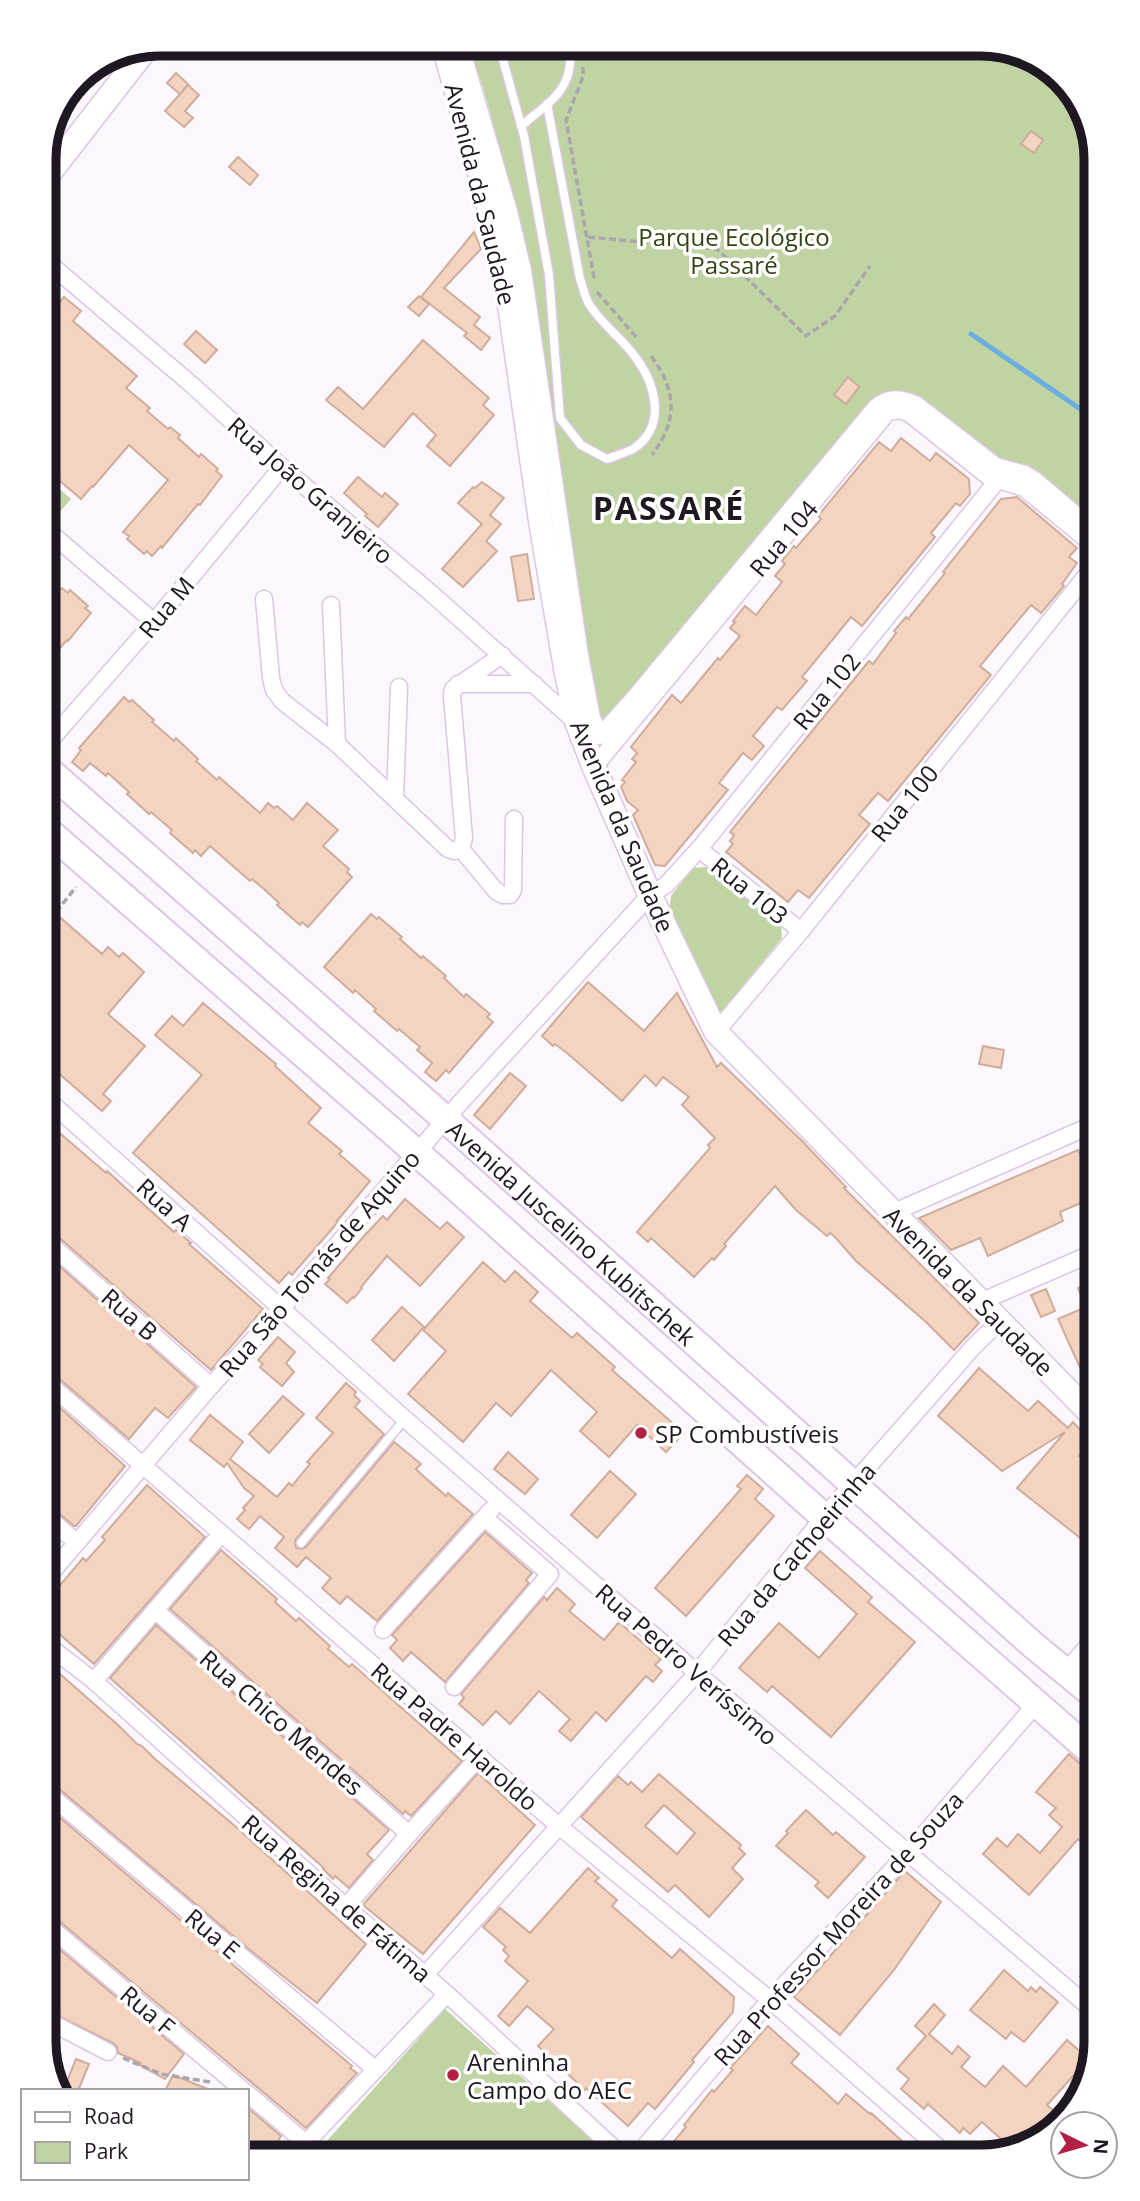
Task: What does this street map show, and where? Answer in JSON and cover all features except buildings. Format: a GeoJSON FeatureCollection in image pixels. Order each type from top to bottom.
{"type":"FeatureCollection","features":[{"type":"Feature","properties":{"kind":"main road","name":"Avenida Juscelino Kubitschek"},"geometry":{"type":"LineString","coordinates":[[56,777],[446,1119],[1033,1645],[1084,1687]]}},
{"type":"Feature","properties":{"kind":"main road","name":"Avenida Juscelino Kubitschek"},"geometry":{"type":"LineString","coordinates":[[56,838],[417,1153],[1084,1745]]}},
{"type":"Feature","properties":{"kind":"street","name":"Avenida da Saudade"},"geometry":{"type":"LineString","coordinates":[[446,56],[504,267],[543,536],[577,723],[650,895],[716,1032],[1084,1407]]}},
{"type":"Feature","properties":{"kind":"street"},"geometry":{"type":"LineString","coordinates":[[464,56],[509,211],[523,270],[580,655],[592,718],[600,736],[876,407],[885,401],[904,400],[917,405],[996,466],[1030,477],[1084,521]]}},
{"type":"Feature","properties":{"kind":"street"},"geometry":{"type":"LineString","coordinates":[[56,165],[139,58]]}},
{"type":"Feature","properties":{"kind":"street","name":"Rua João Granjeiro"},"geometry":{"type":"LineString","coordinates":[[56,269],[577,723]]}},
{"type":"Feature","properties":{"kind":"street","name":"Rua 104"},"geometry":{"type":"LineString","coordinates":[[594,767],[888,412],[901,410],[910,414],[997,481]]}},
{"type":"Feature","properties":{"kind":"street","name":"Rua M"},"geometry":{"type":"LineString","coordinates":[[56,734],[282,467]]}},
{"type":"Feature","properties":{"kind":"street"},"geometry":{"type":"LineString","coordinates":[[997,481],[1024,488],[1084,537]]}},
{"type":"Feature","properties":{"kind":"street","name":"Rua 102"},"geometry":{"type":"LineString","coordinates":[[650,895],[666,885],[699,849],[997,481]]}},
{"type":"Feature","properties":{"kind":"street"},"geometry":{"type":"LineString","coordinates":[[56,538],[153,622]]}},
{"type":"Feature","properties":{"kind":"street","name":"Rua 100"},"geometry":{"type":"LineString","coordinates":[[716,1032],[801,931],[1084,578]]}},
{"type":"Feature","properties":{"kind":"street"},"geometry":{"type":"LineString","coordinates":[[264,599],[274,690],[282,701],[337,744],[448,849],[461,849]]}},
{"type":"Feature","properties":{"kind":"street"},"geometry":{"type":"LineString","coordinates":[[331,605],[337,744]]}},
{"type":"Feature","properties":{"kind":"street"},"geometry":{"type":"LineString","coordinates":[[461,849],[464,838],[453,689],[502,655]]}},
{"type":"Feature","properties":{"kind":"street"},"geometry":{"type":"LineString","coordinates":[[458,684],[534,684]]}},
{"type":"Feature","properties":{"kind":"street"},"geometry":{"type":"LineString","coordinates":[[395,798],[399,687]]}},
{"type":"Feature","properties":{"kind":"street"},"geometry":{"type":"LineString","coordinates":[[461,849],[496,891],[510,895],[513,890],[514,819]]}},
{"type":"Feature","properties":{"kind":"street","name":"Rua 103"},"geometry":{"type":"LineString","coordinates":[[699,849],[801,931]]}},
{"type":"Feature","properties":{"kind":"street","name":"Rua São Tomás de Aquino"},"geometry":{"type":"LineString","coordinates":[[56,1567],[211,1385],[282,1308],[446,1119],[650,895]]}},
{"type":"Feature","properties":{"kind":"street","name":"Rua A"},"geometry":{"type":"LineString","coordinates":[[56,1107],[282,1308]]}},
{"type":"Feature","properties":{"kind":"street"},"geometry":{"type":"LineString","coordinates":[[892,1213],[1084,1129]]}},
{"type":"Feature","properties":{"kind":"street","name":"Rua B"},"geometry":{"type":"LineString","coordinates":[[56,1248],[211,1385]]}},
{"type":"Feature","properties":{"kind":"street"},"geometry":{"type":"LineString","coordinates":[[980,1302],[1084,1257]]}},
{"type":"Feature","properties":{"kind":"street","name":"Rua Pedro Veríssimo"},"geometry":{"type":"LineString","coordinates":[[282,1308],[696,1673],[1084,2003]]}},
{"type":"Feature","properties":{"kind":"street","name":"Rua da Cachoeirinha"},"geometry":{"type":"LineString","coordinates":[[425,1975],[696,1673],[824,1517],[974,1346],[1000,1321]]}},
{"type":"Feature","properties":{"kind":"street","name":"Rua Padre Haroldo"},"geometry":{"type":"LineString","coordinates":[[56,1390],[560,1827],[770,2000],[934,2145]]}},
{"type":"Feature","properties":{"kind":"street"},"geometry":{"type":"LineString","coordinates":[[383,1630],[500,1501]]}},
{"type":"Feature","properties":{"kind":"street"},"geometry":{"type":"LineString","coordinates":[[454,1687],[550,1574],[485,1518]]}},
{"type":"Feature","properties":{"kind":"street"},"geometry":{"type":"LineString","coordinates":[[56,1524],[76,1542]]}},
{"type":"Feature","properties":{"kind":"street"},"geometry":{"type":"LineString","coordinates":[[94,1681],[220,1534]]}},
{"type":"Feature","properties":{"kind":"street","name":"Rua Chico Mendes"},"geometry":{"type":"LineString","coordinates":[[155,1610],[409,1834]]}},
{"type":"Feature","properties":{"kind":"street"},"geometry":{"type":"LineString","coordinates":[[1066,1671],[1084,1650]]}},
{"type":"Feature","properties":{"kind":"street","name":"Rua Regina de Fátima"},"geometry":{"type":"LineString","coordinates":[[56,1652],[94,1681],[447,1994],[611,2145]]}},
{"type":"Feature","properties":{"kind":"street","name":"Rua Professor Moreira de Souza"},"geometry":{"type":"LineString","coordinates":[[646,2145],[770,2000],[908,1853],[1036,1704]]}},
{"type":"Feature","properties":{"kind":"street"},"geometry":{"type":"LineString","coordinates":[[346,1907],[480,1756]]}},
{"type":"Feature","properties":{"kind":"street","name":"Rua E"},"geometry":{"type":"LineString","coordinates":[[56,1800],[375,2068]]}},
{"type":"Feature","properties":{"kind":"street","name":"Rua F"},"geometry":{"type":"LineString","coordinates":[[56,1932],[242,2089]]}},
{"type":"Feature","properties":{"kind":"street"},"geometry":{"type":"LineString","coordinates":[[306,2145],[375,2068],[447,1994]]}},
{"type":"Feature","properties":{"kind":"street"},"geometry":{"type":"LineString","coordinates":[[56,2025],[108,2052]]}},
{"type":"Feature","properties":{"kind":"street","name":"Rua F"},"geometry":{"type":"LineString","coordinates":[[248,2095],[297,2145]]}},
{"type":"Feature","properties":{"kind":"lane"},"geometry":{"type":"LineString","coordinates":[[501,56],[521,126],[550,275],[561,418],[582,445],[607,459],[633,449],[648,434],[656,407],[652,384],[635,356],[607,328],[588,303],[580,279],[547,104]]}},
{"type":"Feature","properties":{"kind":"lane"},"geometry":{"type":"LineString","coordinates":[[521,126],[565,85],[571,56]]}},
{"type":"Feature","properties":{"kind":"lane"},"geometry":{"type":"LineString","coordinates":[[301,1544],[405,1419]]}},
{"type":"Feature","properties":{"kind":"path"},"geometry":{"type":"LineString","coordinates":[[583,66],[583,77],[566,120],[596,290],[641,342]]}},
{"type":"Feature","properties":{"kind":"path"},"geometry":{"type":"LineString","coordinates":[[588,237],[717,249],[806,336],[835,316],[870,266]]}},
{"type":"Feature","properties":{"kind":"path"},"geometry":{"type":"LineString","coordinates":[[648,352],[669,386],[673,406],[664,439],[652,455]]}},
{"type":"Feature","properties":{"kind":"path"},"geometry":{"type":"LineString","coordinates":[[56,912],[76,887]]}},
{"type":"Feature","properties":{"kind":"path"},"geometry":{"type":"LineString","coordinates":[[108,2052],[161,2074],[238,2089]]}},
{"type":"Feature","properties":{"kind":"green space","name":"Parque Ecológico Passaré"},"geometry":{"type":"Polygon","coordinates":[[[471,56],[988,56],[1014,61],[1038,73],[1063,96],[1076,119],[1082,139],[1084,513],[1002,461],[912,396],[902,392],[889,393],[602,726],[577,592],[527,258],[483,87],[471,56]]]}},
{"type":"Feature","properties":{"kind":"green space"},"geometry":{"type":"Polygon","coordinates":[[[56,486],[71,499],[56,514],[56,486]]]}},
{"type":"Feature","properties":{"kind":"green space"},"geometry":{"type":"Polygon","coordinates":[[[708,867],[781,927],[782,938],[722,1011],[712,1010],[669,911],[671,896],[693,868],[708,867]]]}},
{"type":"Feature","properties":{"kind":"green space","name":"Areninha Campo do AEC"},"geometry":{"type":"Polygon","coordinates":[[[445,2009],[598,2145],[330,2145],[326,2142],[445,2009]]]}},
{"type":"Feature","properties":{"kind":"waterway"},"geometry":{"type":"LineString","coordinates":[[971,334],[1084,412]]}},
{"type":"Feature","properties":{"kind":"place","name":"SP Combustíveis"},"geometry":{"type":"Point","coordinates":[641,1433]}},
{"type":"Feature","properties":{"kind":"place","name":"Areninha Campo do AEC"},"geometry":{"type":"Point","coordinates":[453,2075]}},
{"type":"Feature","properties":{"kind":"district","name":"PASSARÉ"},"geometry":{"type":"Point","coordinates":[669,507]}}]}
